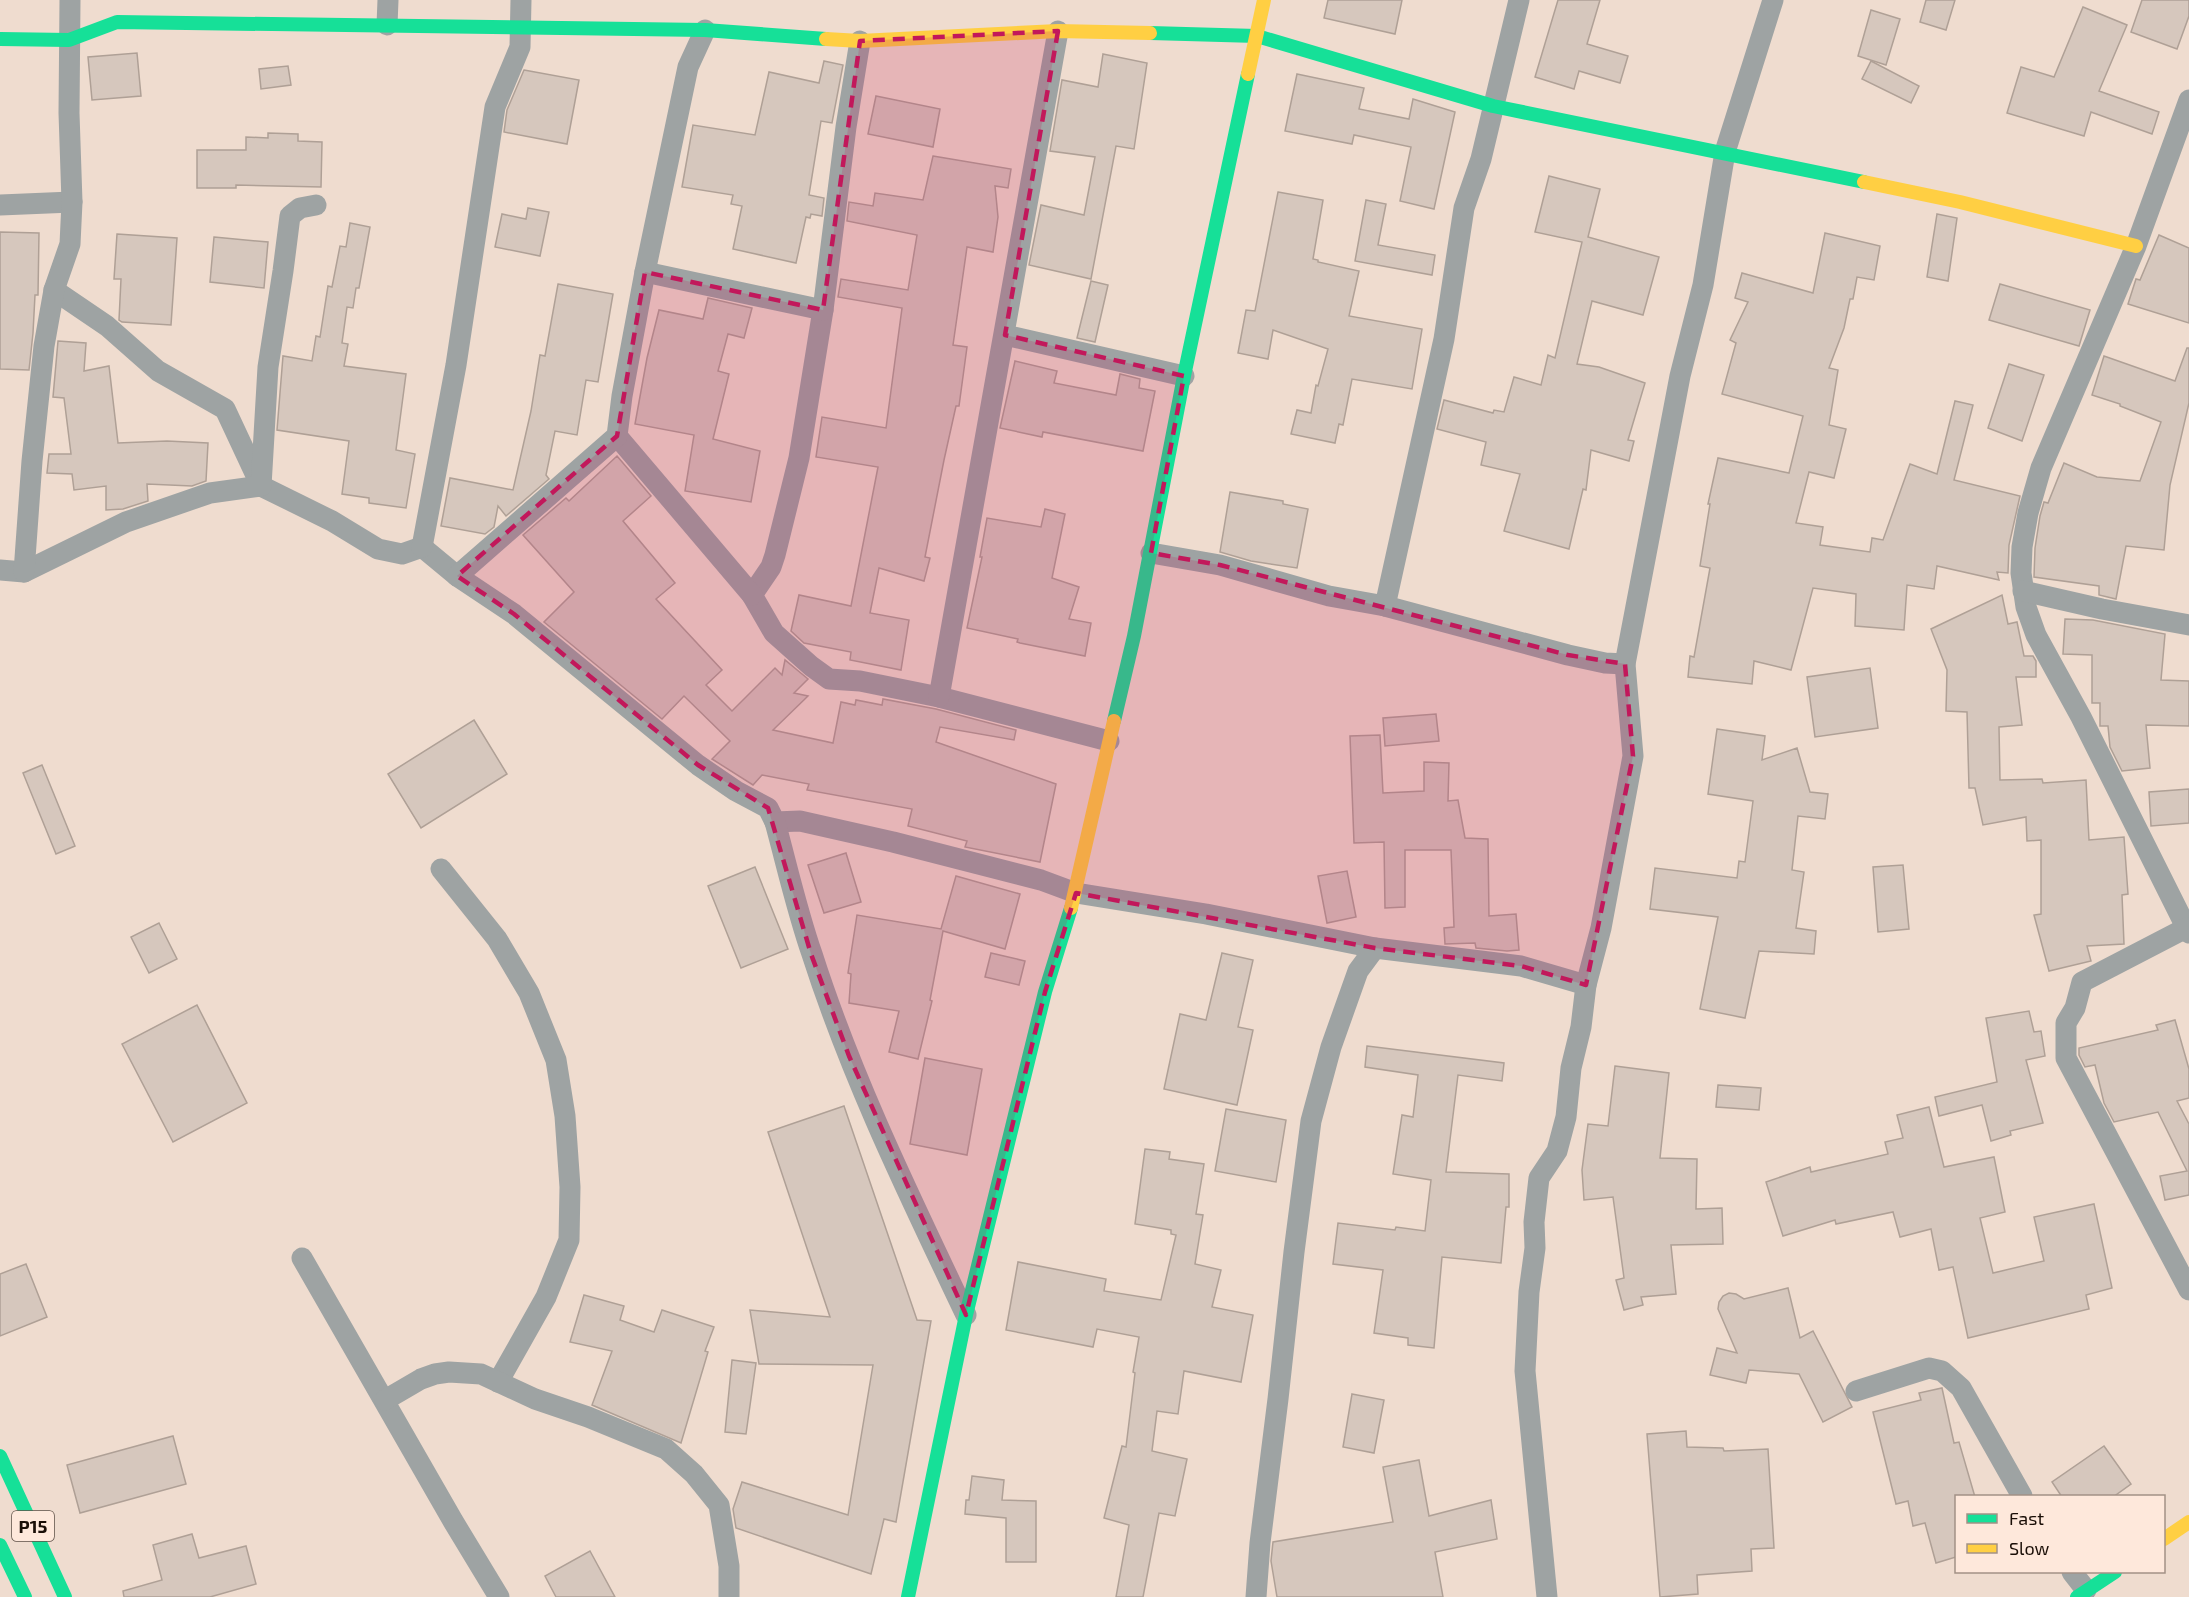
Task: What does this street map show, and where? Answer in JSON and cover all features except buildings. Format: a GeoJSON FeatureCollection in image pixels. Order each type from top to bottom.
{"type":"FeatureCollection","features":[{"type":"Feature","properties":{"kind":"main road"},"geometry":{"type":"LineString","coordinates":[[912,1597],[966,1315],[1045,992],[1076,893],[1134,636],[1184,376],[1264,0]]}},
{"type":"Feature","properties":{"kind":"main road"},"geometry":{"type":"LineString","coordinates":[[0,39],[69,40],[117,22],[705,30],[860,41],[1058,31],[1257,36],[1492,106],[1960,202],[2136,246]]}},
{"type":"Feature","properties":{"kind":"main road","name":"P15"},"geometry":{"type":"LineString","coordinates":[[0,1456],[65,1597]]}},
{"type":"Feature","properties":{"kind":"main road"},"geometry":{"type":"LineString","coordinates":[[2165,1538],[2189,1522]]}},
{"type":"Feature","properties":{"kind":"main road","name":"P15"},"geometry":{"type":"LineString","coordinates":[[0,1545],[24,1597]]}},
{"type":"Feature","properties":{"kind":"main road"},"geometry":{"type":"LineString","coordinates":[[2082,1594],[2114,1573]]}},
{"type":"Feature","properties":{"kind":"street"},"geometry":{"type":"LineString","coordinates":[[24,572],[32,461],[44,346],[54,290],[70,244],[72,202],[70,0]]}},
{"type":"Feature","properties":{"kind":"street"},"geometry":{"type":"LineString","coordinates":[[387,24],[388,0]]}},
{"type":"Feature","properties":{"kind":"street"},"geometry":{"type":"LineString","coordinates":[[422,547],[456,365],[495,107],[520,47],[521,0]]}},
{"type":"Feature","properties":{"kind":"street"},"geometry":{"type":"LineString","coordinates":[[1385,606],[1444,339],[1464,208],[1481,159],[1519,0]]}},
{"type":"Feature","properties":{"kind":"street"},"geometry":{"type":"LineString","coordinates":[[1547,1597],[1525,1371],[1529,1292],[1535,1248],[1534,1222],[1539,1178],[1557,1151],[1566,1117],[1571,1068],[1601,928],[1633,756],[1625,664],[1680,376],[1702,285],[1725,152],[1773,0]]}},
{"type":"Feature","properties":{"kind":"street"},"geometry":{"type":"LineString","coordinates":[[457,576],[617,436],[622,396],[645,272],[688,68],[705,30]]}},
{"type":"Feature","properties":{"kind":"street"},"geometry":{"type":"LineString","coordinates":[[939,697],[1058,31]]}},
{"type":"Feature","properties":{"kind":"street"},"geometry":{"type":"LineString","coordinates":[[752,595],[773,561],[800,458],[860,41]]}},
{"type":"Feature","properties":{"kind":"street"},"geometry":{"type":"LineString","coordinates":[[2189,100],[2136,246],[2041,468],[2028,513],[2022,548],[2023,591],[2036,635],[2081,717],[2188,930],[2082,982],[2075,1008],[2066,1023],[2066,1058],[2189,1290]]}},
{"type":"Feature","properties":{"kind":"street"},"geometry":{"type":"LineString","coordinates":[[0,205],[72,202]]}},
{"type":"Feature","properties":{"kind":"street"},"geometry":{"type":"LineString","coordinates":[[261,486],[268,367],[290,216],[300,208],[316,205]]}},
{"type":"Feature","properties":{"kind":"street"},"geometry":{"type":"LineString","coordinates":[[645,272],[823,310]]}},
{"type":"Feature","properties":{"kind":"street"},"geometry":{"type":"LineString","coordinates":[[54,290],[107,326],[158,371],[225,409],[261,486]]}},
{"type":"Feature","properties":{"kind":"street"},"geometry":{"type":"LineString","coordinates":[[1005,335],[1184,376]]}},
{"type":"Feature","properties":{"kind":"street"},"geometry":{"type":"LineString","coordinates":[[617,436],[752,595],[774,633],[811,666],[829,678],[860,681],[939,697],[1109,741]]}},
{"type":"Feature","properties":{"kind":"street"},"geometry":{"type":"LineString","coordinates":[[0,570],[24,572],[126,522],[210,493],[261,486],[332,520],[378,549],[402,554],[422,547]]}},
{"type":"Feature","properties":{"kind":"street"},"geometry":{"type":"LineString","coordinates":[[422,547],[457,576],[514,614],[699,765],[736,791],[768,808],[775,822],[812,954],[849,1056],[896,1167],[966,1315]]}},
{"type":"Feature","properties":{"kind":"street"},"geometry":{"type":"LineString","coordinates":[[1151,553],[1220,565],[1329,596],[1385,606],[1577,657],[1605,663],[1625,664]]}},
{"type":"Feature","properties":{"kind":"street"},"geometry":{"type":"LineString","coordinates":[[2023,591],[2189,625]]}},
{"type":"Feature","properties":{"kind":"street"},"geometry":{"type":"LineString","coordinates":[[775,822],[800,821],[893,842],[1041,880],[1076,893],[1206,914],[1375,948],[1521,966],[1587,985]]}},
{"type":"Feature","properties":{"kind":"street"},"geometry":{"type":"LineString","coordinates":[[441,869],[497,939],[529,993],[556,1060],[565,1116],[570,1187],[570,1240],[546,1297],[498,1382]]}},
{"type":"Feature","properties":{"kind":"street"},"geometry":{"type":"LineString","coordinates":[[1256,1597],[1293,1252],[1311,1121],[1331,1047],[1358,971],[1375,948]]}},
{"type":"Feature","properties":{"kind":"street"},"geometry":{"type":"LineString","coordinates":[[302,1258],[499,1597]]}},
{"type":"Feature","properties":{"kind":"street"},"geometry":{"type":"LineString","coordinates":[[1856,1391],[1929,1368],[1942,1371],[1961,1388],[2021,1495]]}},
{"type":"Feature","properties":{"kind":"street"},"geometry":{"type":"LineString","coordinates":[[384,1400],[420,1379],[442,1373],[481,1374],[535,1399],[588,1417],[666,1449],[694,1474],[718,1505],[729,1566],[729,1597]]}},
{"type":"Feature","properties":{"kind":"street"},"geometry":{"type":"LineString","coordinates":[[2072,1573],[2082,1594]]}},
{"type":"Feature","properties":{"kind":"highlighted area"},"geometry":{"type":"Polygon","coordinates":[[[1058,31],[1005,335],[1184,376],[1151,553],[1220,565],[1568,655],[1625,664],[1633,756],[1586,985],[1521,966],[1375,948],[1076,893],[1045,992],[966,1315],[849,1056],[811,954],[768,808],[698,765],[514,614],[457,576],[617,436],[645,272],[823,310],[860,41],[1058,31]]]}},
{"type":"Feature","properties":{"kind":"traffic: fast"},"geometry":{"type":"LineString","coordinates":[[0,39],[69,40],[117,22],[705,30],[826,39]]}},
{"type":"Feature","properties":{"kind":"traffic: fast"},"geometry":{"type":"LineString","coordinates":[[1150,33],[1257,36],[1493,106],[1864,182]]}},
{"type":"Feature","properties":{"kind":"traffic: fast"},"geometry":{"type":"LineString","coordinates":[[1114,721],[1134,636],[1184,376],[1248,74]]}},
{"type":"Feature","properties":{"kind":"traffic: fast"},"geometry":{"type":"LineString","coordinates":[[908,1597],[966,1315],[1045,992],[1071,908]]}},
{"type":"Feature","properties":{"kind":"traffic: fast"},"geometry":{"type":"LineString","coordinates":[[0,1456],[65,1597]]}},
{"type":"Feature","properties":{"kind":"traffic: fast"},"geometry":{"type":"LineString","coordinates":[[0,1545],[25,1597]]}},
{"type":"Feature","properties":{"kind":"traffic: fast"},"geometry":{"type":"LineString","coordinates":[[2077,1597],[2113,1573]]}},
{"type":"Feature","properties":{"kind":"traffic: slow"},"geometry":{"type":"LineString","coordinates":[[1248,74],[1264,0]]}},
{"type":"Feature","properties":{"kind":"traffic: slow"},"geometry":{"type":"LineString","coordinates":[[826,39],[860,41],[1058,31],[1150,33]]}},
{"type":"Feature","properties":{"kind":"traffic: slow"},"geometry":{"type":"LineString","coordinates":[[1864,182],[1960,202],[2136,246]]}},
{"type":"Feature","properties":{"kind":"traffic: slow"},"geometry":{"type":"LineString","coordinates":[[1071,908],[1114,721]]}},
{"type":"Feature","properties":{"kind":"traffic: slow"},"geometry":{"type":"LineString","coordinates":[[2165,1538],[2189,1522]]}}]}
